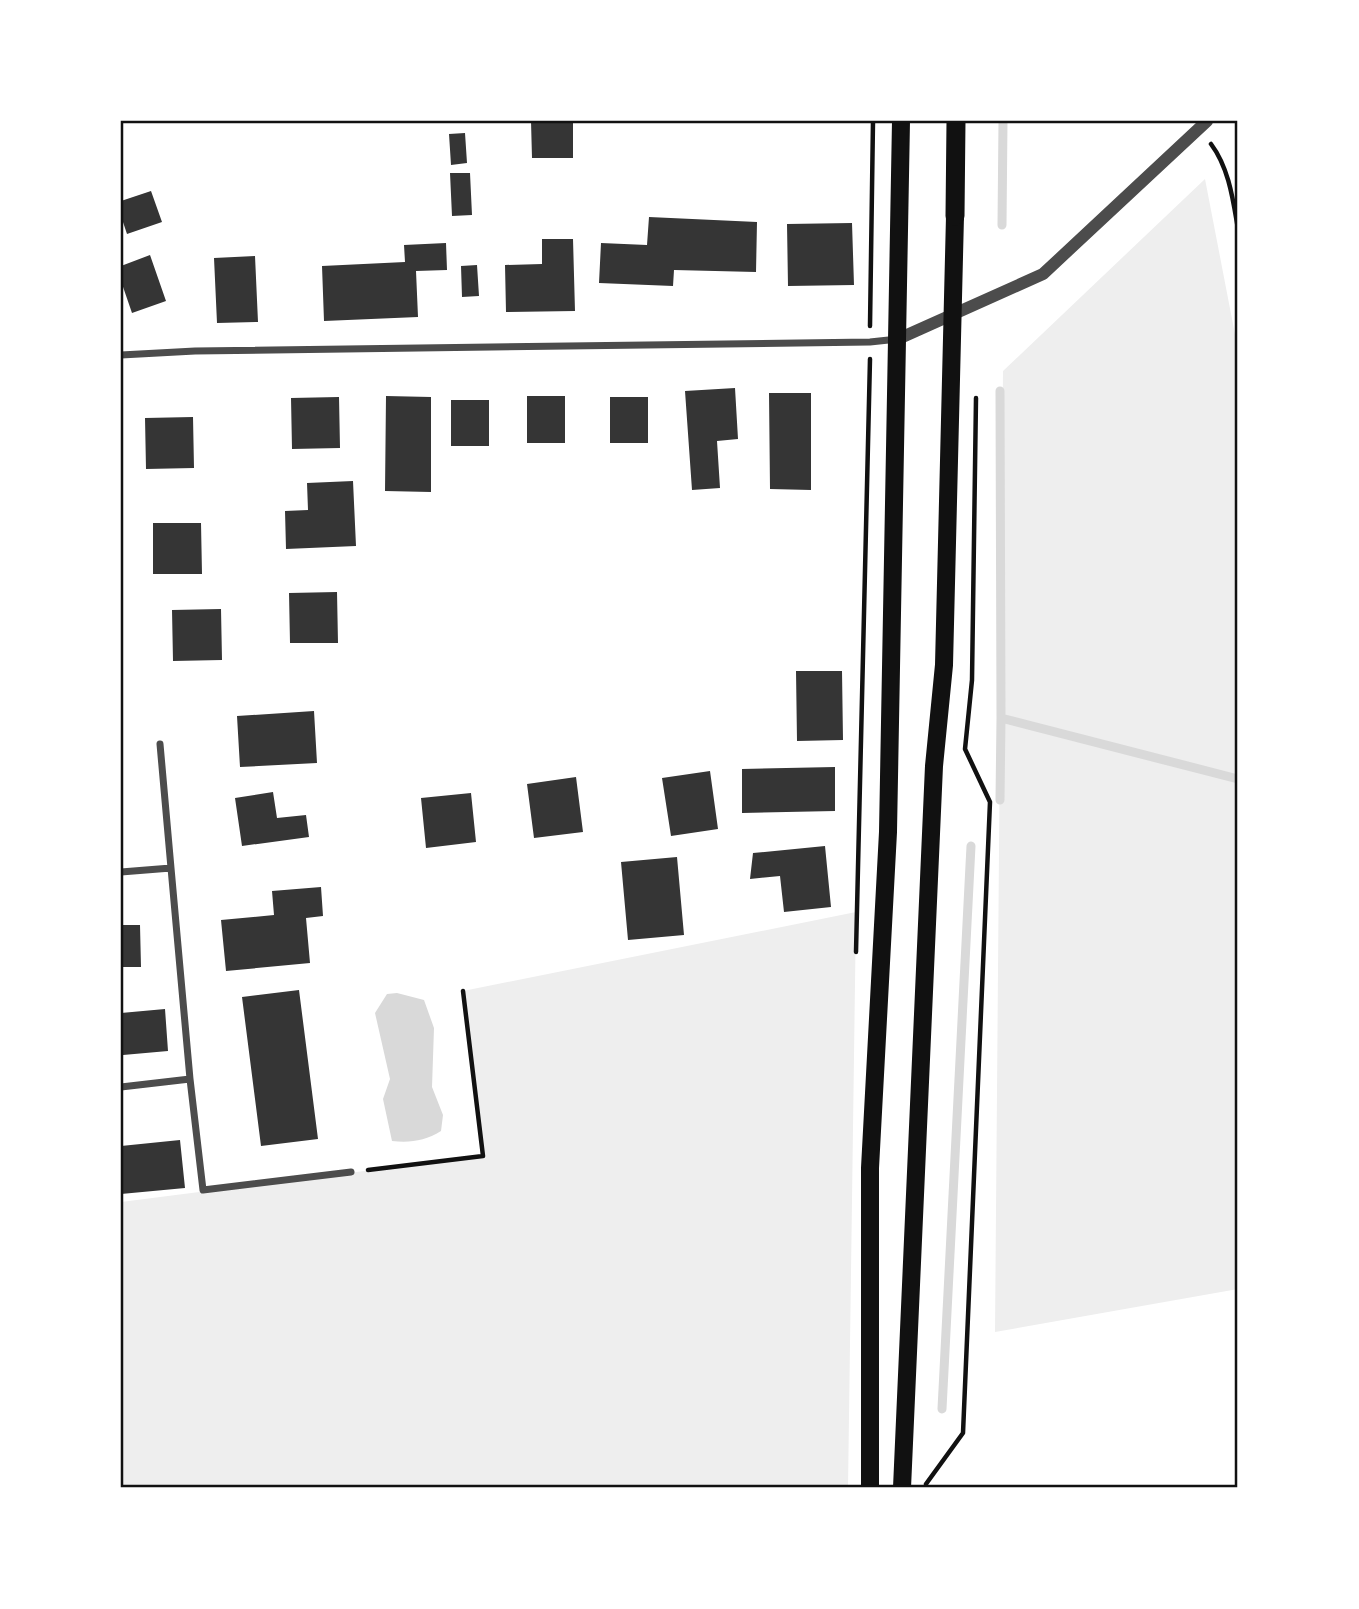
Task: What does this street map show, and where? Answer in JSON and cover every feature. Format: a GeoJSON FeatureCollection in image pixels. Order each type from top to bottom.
{"type":"FeatureCollection","features":[{"type":"Feature","properties":{"kind":"highway"},"geometry":{"type":"LineString","coordinates":[[955,216],[956,121]]}},
{"type":"Feature","properties":{"kind":"main road"},"geometry":{"type":"LineString","coordinates":[[870,1488],[870,1168],[887,845],[901,121]]}},
{"type":"Feature","properties":{"kind":"main road"},"geometry":{"type":"LineString","coordinates":[[902,1488],[934,766],[944,665],[955,216]]}},
{"type":"Feature","properties":{"kind":"street"},"geometry":{"type":"LineString","coordinates":[[121,355],[195,351],[870,342],[898,339],[1043,274],[1202,125]]}},
{"type":"Feature","properties":{"kind":"street"},"geometry":{"type":"LineString","coordinates":[[160,744],[190,1079],[204,1190],[351,1172]]}},
{"type":"Feature","properties":{"kind":"street"},"geometry":{"type":"LineString","coordinates":[[121,872],[171,868]]}},
{"type":"Feature","properties":{"kind":"street"},"geometry":{"type":"LineString","coordinates":[[121,1087],[190,1079]]}},
{"type":"Feature","properties":{"kind":"path"},"geometry":{"type":"LineString","coordinates":[[856,953],[873,121]]}},
{"type":"Feature","properties":{"kind":"path"},"geometry":{"type":"LineString","coordinates":[[1202,125],[1230,186],[1238,229]]}},
{"type":"Feature","properties":{"kind":"path"},"geometry":{"type":"LineString","coordinates":[[926,1484],[963,1433],[990,802],[965,750],[972,680],[976,387]]}},
{"type":"Feature","properties":{"kind":"path"},"geometry":{"type":"LineString","coordinates":[[868,411],[895,411]]}},
{"type":"Feature","properties":{"kind":"path"},"geometry":{"type":"LineString","coordinates":[[951,412],[976,413]]}},
{"type":"Feature","properties":{"kind":"path"},"geometry":{"type":"LineString","coordinates":[[351,1172],[484,1156],[463,991]]}},
{"type":"Feature","properties":{"kind":"shaded area"},"geometry":{"type":"Polygon","coordinates":[[[1205,179],[1238,350],[1238,1289],[995,1332],[1003,371],[1205,179]]]}},
{"type":"Feature","properties":{"kind":"shaded area"},"geometry":{"type":"Polygon","coordinates":[[[856,912],[848,1488],[121,1488],[121,1202],[483,1156],[463,991],[856,912]]]}},
{"type":"Feature","properties":{"kind":"shaded area"},"geometry":{"type":"Polygon","coordinates":[[[397,993],[424,1000],[434,1028],[432,1087],[443,1115],[441,1131],[411,1141],[392,1141],[383,1099],[390,1079],[375,1013],[387,994],[397,993]]]}},
{"type":"Feature","properties":{"kind":"building"},"geometry":{"type":"Polygon","coordinates":[[[531,121],[573,121],[573,158],[532,158],[531,121]]]}},
{"type":"Feature","properties":{"kind":"building"},"geometry":{"type":"Polygon","coordinates":[[[465,133],[467,163],[451,165],[449,134],[465,133]]]}},
{"type":"Feature","properties":{"kind":"building"},"geometry":{"type":"Polygon","coordinates":[[[450,173],[470,173],[472,215],[452,216],[450,173]]]}},
{"type":"Feature","properties":{"kind":"building"},"geometry":{"type":"Polygon","coordinates":[[[151,191],[162,222],[127,234],[121,216],[121,201],[151,191]]]}},
{"type":"Feature","properties":{"kind":"building"},"geometry":{"type":"Polygon","coordinates":[[[649,217],[757,222],[756,272],[674,270],[673,286],[599,283],[601,243],[647,245],[649,217]]]}},
{"type":"Feature","properties":{"kind":"building"},"geometry":{"type":"Polygon","coordinates":[[[852,223],[854,285],[788,286],[787,224],[852,223]]]}},
{"type":"Feature","properties":{"kind":"building"},"geometry":{"type":"Polygon","coordinates":[[[542,239],[573,239],[575,311],[506,312],[505,265],[542,264],[542,239]]]}},
{"type":"Feature","properties":{"kind":"building"},"geometry":{"type":"Polygon","coordinates":[[[446,243],[447,270],[416,271],[418,317],[324,321],[322,266],[405,262],[404,245],[446,243]]]}},
{"type":"Feature","properties":{"kind":"building"},"geometry":{"type":"Polygon","coordinates":[[[150,255],[166,301],[132,313],[121,281],[121,266],[150,255]]]}},
{"type":"Feature","properties":{"kind":"building"},"geometry":{"type":"Polygon","coordinates":[[[255,256],[258,322],[217,323],[214,258],[255,256]]]}},
{"type":"Feature","properties":{"kind":"building"},"geometry":{"type":"Polygon","coordinates":[[[477,265],[479,296],[462,297],[461,266],[477,265]]]}},
{"type":"Feature","properties":{"kind":"building"},"geometry":{"type":"Polygon","coordinates":[[[735,388],[738,439],[717,441],[720,488],[692,490],[685,391],[735,388]]]}},
{"type":"Feature","properties":{"kind":"building"},"geometry":{"type":"Polygon","coordinates":[[[769,393],[811,393],[811,490],[770,489],[769,393]]]}},
{"type":"Feature","properties":{"kind":"building"},"geometry":{"type":"Polygon","coordinates":[[[386,396],[431,397],[431,492],[385,491],[386,396]]]}},
{"type":"Feature","properties":{"kind":"building"},"geometry":{"type":"Polygon","coordinates":[[[527,396],[565,396],[565,443],[527,443],[527,396]]]}},
{"type":"Feature","properties":{"kind":"building"},"geometry":{"type":"Polygon","coordinates":[[[339,397],[340,448],[292,449],[291,398],[339,397]]]}},
{"type":"Feature","properties":{"kind":"building"},"geometry":{"type":"Polygon","coordinates":[[[610,397],[648,397],[648,443],[610,443],[610,397]]]}},
{"type":"Feature","properties":{"kind":"building"},"geometry":{"type":"Polygon","coordinates":[[[451,400],[489,400],[489,446],[451,446],[451,400]]]}},
{"type":"Feature","properties":{"kind":"building"},"geometry":{"type":"Polygon","coordinates":[[[193,417],[194,468],[146,469],[145,418],[193,417]]]}},
{"type":"Feature","properties":{"kind":"building"},"geometry":{"type":"Polygon","coordinates":[[[353,481],[356,546],[286,549],[285,511],[308,510],[307,483],[353,481]]]}},
{"type":"Feature","properties":{"kind":"building"},"geometry":{"type":"Polygon","coordinates":[[[153,523],[201,523],[202,574],[153,574],[153,523]]]}},
{"type":"Feature","properties":{"kind":"building"},"geometry":{"type":"Polygon","coordinates":[[[337,592],[338,643],[290,643],[289,593],[337,592]]]}},
{"type":"Feature","properties":{"kind":"building"},"geometry":{"type":"Polygon","coordinates":[[[221,609],[222,660],[173,661],[172,610],[221,609]]]}},
{"type":"Feature","properties":{"kind":"building"},"geometry":{"type":"Polygon","coordinates":[[[796,671],[842,671],[843,740],[797,741],[796,671]]]}},
{"type":"Feature","properties":{"kind":"building"},"geometry":{"type":"Polygon","coordinates":[[[314,711],[317,763],[240,767],[237,716],[314,711]]]}},
{"type":"Feature","properties":{"kind":"building"},"geometry":{"type":"Polygon","coordinates":[[[835,767],[835,811],[742,813],[742,769],[835,767]]]}},
{"type":"Feature","properties":{"kind":"building"},"geometry":{"type":"Polygon","coordinates":[[[710,771],[718,829],[671,836],[662,778],[710,771]]]}},
{"type":"Feature","properties":{"kind":"building"},"geometry":{"type":"Polygon","coordinates":[[[576,777],[583,832],[534,838],[527,784],[576,777]]]}},
{"type":"Feature","properties":{"kind":"building"},"geometry":{"type":"Polygon","coordinates":[[[273,792],[277,818],[306,815],[309,837],[242,846],[235,798],[273,792]]]}},
{"type":"Feature","properties":{"kind":"building"},"geometry":{"type":"Polygon","coordinates":[[[471,793],[476,842],[426,848],[421,798],[471,793]]]}},
{"type":"Feature","properties":{"kind":"building"},"geometry":{"type":"Polygon","coordinates":[[[825,846],[831,907],[784,912],[780,876],[750,879],[753,853],[825,846]]]}},
{"type":"Feature","properties":{"kind":"building"},"geometry":{"type":"Polygon","coordinates":[[[677,857],[684,935],[628,940],[621,862],[677,857]]]}},
{"type":"Feature","properties":{"kind":"building"},"geometry":{"type":"Polygon","coordinates":[[[321,887],[323,916],[306,918],[310,963],[226,971],[221,920],[274,915],[272,891],[321,887]]]}},
{"type":"Feature","properties":{"kind":"building"},"geometry":{"type":"Polygon","coordinates":[[[121,925],[140,925],[141,967],[121,967],[121,925]]]}},
{"type":"Feature","properties":{"kind":"building"},"geometry":{"type":"Polygon","coordinates":[[[299,990],[318,1139],[261,1146],[242,997],[299,990]]]}},
{"type":"Feature","properties":{"kind":"building"},"geometry":{"type":"Polygon","coordinates":[[[165,1009],[168,1051],[123,1055],[121,1013],[165,1009]]]}},
{"type":"Feature","properties":{"kind":"building"},"geometry":{"type":"Polygon","coordinates":[[[180,1140],[185,1188],[121,1194],[121,1146],[180,1140]]]}},
{"type":"Feature","properties":{"kind":"waterway"},"geometry":{"type":"LineString","coordinates":[[1002,225],[1003,121]]}},
{"type":"Feature","properties":{"kind":"waterway"},"geometry":{"type":"LineString","coordinates":[[1000,391],[1001,718],[1238,779]]}},
{"type":"Feature","properties":{"kind":"waterway"},"geometry":{"type":"LineString","coordinates":[[1000,800],[1001,718]]}},
{"type":"Feature","properties":{"kind":"waterway"},"geometry":{"type":"LineString","coordinates":[[942,1409],[971,846]]}}]}
